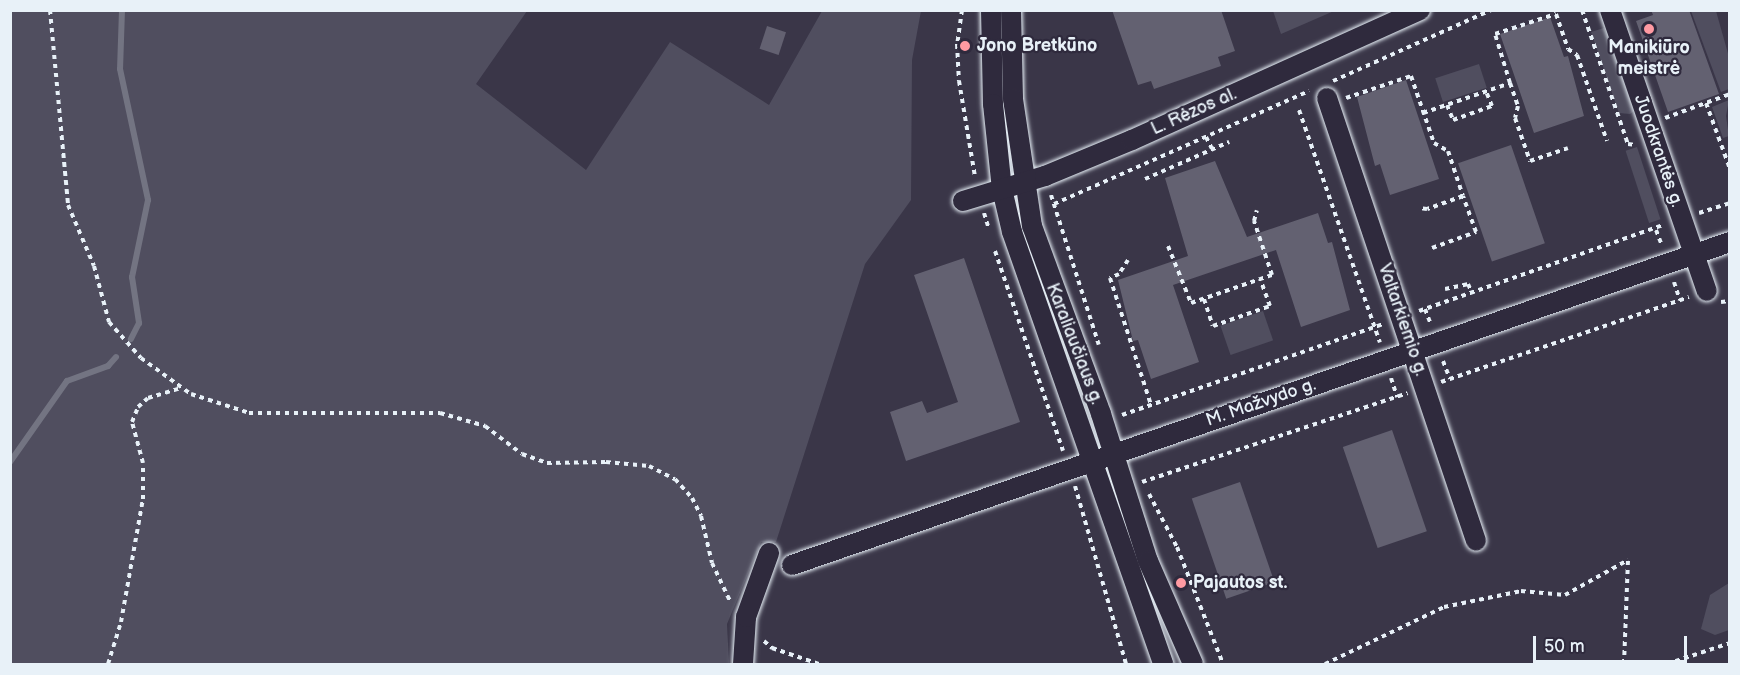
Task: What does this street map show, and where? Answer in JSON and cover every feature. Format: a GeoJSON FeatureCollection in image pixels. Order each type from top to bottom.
{"type":"FeatureCollection","features":[{"type":"Feature","properties":{"kind":"street","name":"Karaliaučiaus g."},"geometry":{"type":"LineString","coordinates":[[991,10],[993,104],[1002,189],[1012,232],[1102,496],[1163,664]]}},
{"type":"Feature","properties":{"kind":"street","name":"Karaliaučiaus g."},"geometry":{"type":"LineString","coordinates":[[1011,10],[1013,99],[1023,182],[1040,252],[1078,348],[1111,455],[1154,576],[1193,664]]}},
{"type":"Feature","properties":{"kind":"street","name":"L. Rėzos al."},"geometry":{"type":"LineString","coordinates":[[963,201],[1045,176],[1420,10]]}},
{"type":"Feature","properties":{"kind":"street","name":"Juodkrantės g."},"geometry":{"type":"LineString","coordinates":[[1610,10],[1707,291]]}},
{"type":"Feature","properties":{"kind":"street","name":"Valtarkiemio g."},"geometry":{"type":"LineString","coordinates":[[1323,94],[1413,351],[1476,541]]}},
{"type":"Feature","properties":{"kind":"street","name":"M. Mažvydo g."},"geometry":{"type":"LineString","coordinates":[[792,565],[1730,242]]}},
{"type":"Feature","properties":{"kind":"street"},"geometry":{"type":"LineString","coordinates":[[743,664],[746,617],[769,554]]}},
{"type":"Feature","properties":{"kind":"path"},"geometry":{"type":"LineString","coordinates":[[50,10],[68,204],[94,266],[109,322],[141,358],[181,388],[249,413],[440,413],[465,417],[485,426],[522,454],[547,463],[606,462],[650,466],[675,479],[692,498],[701,516],[704,537],[722,590],[772,648],[819,664]]}},
{"type":"Feature","properties":{"kind":"path"},"geometry":{"type":"LineString","coordinates":[[1054,204],[1206,137],[1323,94],[1491,10]]}},
{"type":"Feature","properties":{"kind":"path"},"geometry":{"type":"LineString","coordinates":[[1582,10],[1628,144],[1639,146]]}},
{"type":"Feature","properties":{"kind":"path"},"geometry":{"type":"LineString","coordinates":[[1568,148],[1530,161],[1515,118],[1518,106],[1495,34],[1556,14],[1568,49],[1576,55],[1607,141]]}},
{"type":"Feature","properties":{"kind":"path"},"geometry":{"type":"LineString","coordinates":[[1323,94],[1411,76],[1434,143],[1448,151],[1476,232],[1432,248]]}},
{"type":"Feature","properties":{"kind":"path"},"geometry":{"type":"LineString","coordinates":[[1423,112],[1510,83]]}},
{"type":"Feature","properties":{"kind":"path"},"geometry":{"type":"LineString","coordinates":[[1447,105],[1452,120],[1492,106],[1486,91]]}},
{"type":"Feature","properties":{"kind":"path"},"geometry":{"type":"LineString","coordinates":[[1665,118],[1730,94]]}},
{"type":"Feature","properties":{"kind":"path"},"geometry":{"type":"LineString","coordinates":[[1706,103],[1730,169]]}},
{"type":"Feature","properties":{"kind":"path"},"geometry":{"type":"LineString","coordinates":[[1299,110],[1397,397]]}},
{"type":"Feature","properties":{"kind":"path"},"geometry":{"type":"LineString","coordinates":[[1206,137],[1212,149]]}},
{"type":"Feature","properties":{"kind":"path"},"geometry":{"type":"LineString","coordinates":[[1145,179],[1229,142]]}},
{"type":"Feature","properties":{"kind":"path"},"geometry":{"type":"LineString","coordinates":[[1045,176],[1101,352]]}},
{"type":"Feature","properties":{"kind":"path"},"geometry":{"type":"LineString","coordinates":[[1419,208],[1427,209],[1463,196]]}},
{"type":"Feature","properties":{"kind":"path"},"geometry":{"type":"LineString","coordinates":[[1168,246],[1191,303],[1260,279],[1272,274],[1254,221],[1257,210]]}},
{"type":"Feature","properties":{"kind":"path"},"geometry":{"type":"LineString","coordinates":[[1662,212],[1665,223]]}},
{"type":"Feature","properties":{"kind":"path"},"geometry":{"type":"LineString","coordinates":[[1128,260],[1119,274],[1110,278],[1151,405]]}},
{"type":"Feature","properties":{"kind":"path"},"geometry":{"type":"LineString","coordinates":[[1204,299],[1213,326],[1270,306],[1260,279]]}},
{"type":"Feature","properties":{"kind":"path"},"geometry":{"type":"LineString","coordinates":[[1445,289],[1468,284],[1472,293]]}},
{"type":"Feature","properties":{"kind":"path"},"geometry":{"type":"LineString","coordinates":[[1123,489],[1680,300]]}},
{"type":"Feature","properties":{"kind":"path"},"geometry":{"type":"LineString","coordinates":[[108,664],[121,622],[143,499],[143,463],[132,422],[138,407],[148,398],[181,388]]}},
{"type":"Feature","properties":{"kind":"path"},"geometry":{"type":"LineString","coordinates":[[1119,407],[1143,482],[1177,547],[1223,664]]}},
{"type":"Feature","properties":{"kind":"path"},"geometry":{"type":"LineString","coordinates":[[1082,503],[1102,496]]}},
{"type":"Feature","properties":{"kind":"path"},"geometry":{"type":"LineString","coordinates":[[1325,664],[1444,607],[1521,591],[1565,595],[1628,560],[1624,664]]}},
{"type":"Feature","properties":{"kind":"path"},"geometry":{"type":"LineString","coordinates":[[1667,664],[1730,643]]}},
{"type":"Feature","properties":{"kind":"shaded area"},"geometry":{"type":"Polygon","coordinates":[[[1273,10],[1334,11],[1281,34],[1273,10]]]}},
{"type":"Feature","properties":{"kind":"shaded area"},"geometry":{"type":"Polygon","coordinates":[[[10,11],[527,11],[476,84],[586,170],[670,42],[769,105],[822,11],[921,11],[912,60],[911,200],[865,264],[776,542],[761,542],[727,624],[729,664],[11,664],[10,11]]]}},
{"type":"Feature","properties":{"kind":"shaded area"},"geometry":{"type":"Polygon","coordinates":[[[1691,11],[1716,11],[1729,57],[1729,89],[1721,92],[1691,11]]]}},
{"type":"Feature","properties":{"kind":"shaded area"},"geometry":{"type":"Polygon","coordinates":[[[1604,28],[1634,111],[1630,114],[1619,113],[1591,32],[1604,28]]]}},
{"type":"Feature","properties":{"kind":"shaded area"},"geometry":{"type":"Polygon","coordinates":[[[1479,64],[1487,88],[1443,102],[1435,78],[1479,64]]]}},
{"type":"Feature","properties":{"kind":"shaded area"},"geometry":{"type":"Polygon","coordinates":[[[1729,100],[1726,116],[1729,136],[1723,138],[1712,107],[1729,100]]]}},
{"type":"Feature","properties":{"kind":"shaded area"},"geometry":{"type":"Polygon","coordinates":[[[1637,147],[1660,219],[1649,223],[1626,151],[1637,147]]]}},
{"type":"Feature","properties":{"kind":"shaded area"},"geometry":{"type":"Polygon","coordinates":[[[1263,311],[1273,340],[1231,355],[1220,326],[1263,311]]]}},
{"type":"Feature","properties":{"kind":"shaded area"},"geometry":{"type":"Polygon","coordinates":[[[1729,583],[1729,630],[1715,635],[1701,629],[1710,595],[1729,583]]]}},
{"type":"Feature","properties":{"kind":"building"},"geometry":{"type":"Polygon","coordinates":[[[1112,10],[1221,10],[1235,51],[1218,57],[1221,66],[1154,89],[1151,81],[1138,85],[1112,10]]]}},
{"type":"Feature","properties":{"kind":"building"},"geometry":{"type":"Polygon","coordinates":[[[1651,10],[1689,10],[1719,94],[1668,112],[1636,21],[1653,15],[1651,10]]]}},
{"type":"Feature","properties":{"kind":"building"},"geometry":{"type":"Polygon","coordinates":[[[1550,17],[1564,57],[1568,56],[1584,116],[1534,133],[1500,34],[1550,17]]]}},
{"type":"Feature","properties":{"kind":"building"},"geometry":{"type":"Polygon","coordinates":[[[767,26],[786,32],[779,55],[760,49],[767,26]]]}},
{"type":"Feature","properties":{"kind":"building"},"geometry":{"type":"Polygon","coordinates":[[[1406,80],[1439,179],[1390,195],[1380,164],[1375,166],[1357,97],[1406,80]]]}},
{"type":"Feature","properties":{"kind":"building"},"geometry":{"type":"Polygon","coordinates":[[[1511,145],[1545,243],[1492,262],[1458,163],[1511,145]]]}},
{"type":"Feature","properties":{"kind":"building"},"geometry":{"type":"Polygon","coordinates":[[[1215,161],[1247,237],[1318,213],[1328,243],[1332,242],[1350,310],[1301,327],[1276,250],[1173,285],[1199,362],[1151,379],[1138,340],[1133,341],[1118,280],[1188,256],[1165,178],[1215,161]]]}},
{"type":"Feature","properties":{"kind":"building"},"geometry":{"type":"Polygon","coordinates":[[[964,258],[1020,422],[906,461],[890,412],[922,401],[927,413],[958,402],[914,275],[964,258]]]}},
{"type":"Feature","properties":{"kind":"building"},"geometry":{"type":"Polygon","coordinates":[[[1392,430],[1427,531],[1378,548],[1343,447],[1392,430]]]}},
{"type":"Feature","properties":{"kind":"building"},"geometry":{"type":"Polygon","coordinates":[[[1240,482],[1275,582],[1226,599],[1192,499],[1240,482]]]}},
{"type":"Feature","properties":{"kind":"waterway"},"geometry":{"type":"LineString","coordinates":[[122,10],[120,69],[148,200],[132,277],[139,323],[131,339]]}},
{"type":"Feature","properties":{"kind":"waterway"},"geometry":{"type":"LineString","coordinates":[[10,462],[67,381],[108,366],[116,357]]}},
{"type":"Feature","properties":{"kind":"place","name":"Manikiūro meistrė"},"geometry":{"type":"Point","coordinates":[1649,29]}},
{"type":"Feature","properties":{"kind":"place","name":"Jono Bretkūno"},"geometry":{"type":"Point","coordinates":[965,46]}},
{"type":"Feature","properties":{"kind":"place","name":"Pajautos st."},"geometry":{"type":"Point","coordinates":[1181,583]}}]}
